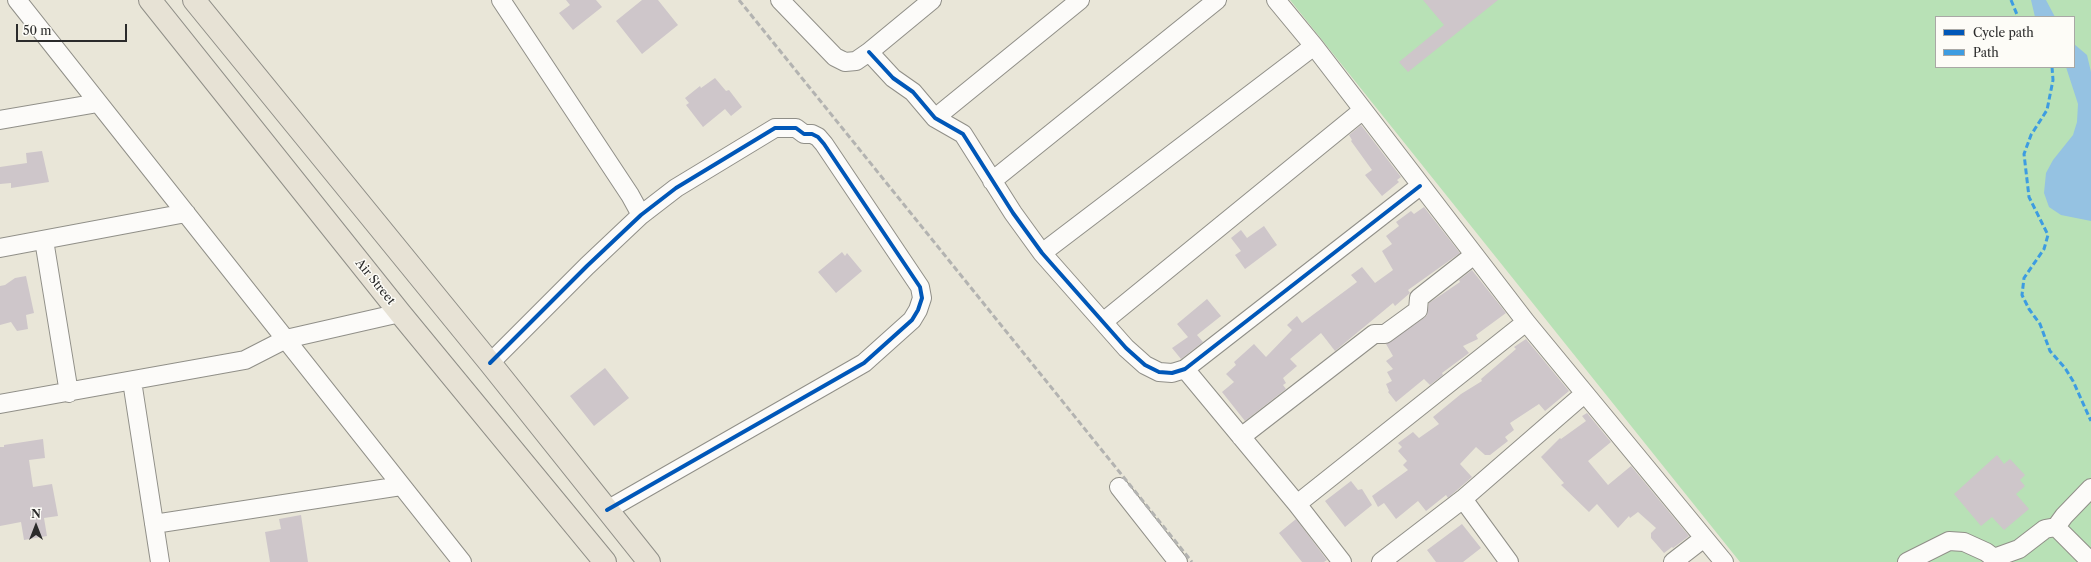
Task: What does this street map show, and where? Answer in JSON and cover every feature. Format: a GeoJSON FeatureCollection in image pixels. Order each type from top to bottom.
{"type":"FeatureCollection","features":[{"type":"Feature","properties":{"kind":"main road","name":"Air Street"},"geometry":{"type":"LineString","coordinates":[[150,0],[400,313],[605,562]]}},
{"type":"Feature","properties":{"kind":"main road"},"geometry":{"type":"LineString","coordinates":[[194,0],[490,363],[649,562]]}},
{"type":"Feature","properties":{"kind":"street"},"geometry":{"type":"LineString","coordinates":[[17,0],[462,562]]}},
{"type":"Feature","properties":{"kind":"street"},"geometry":{"type":"LineString","coordinates":[[501,0],[630,195],[641,215]]}},
{"type":"Feature","properties":{"kind":"street"},"geometry":{"type":"LineString","coordinates":[[780,0],[835,56],[845,62],[856,61],[869,52],[932,0]]}},
{"type":"Feature","properties":{"kind":"street"},"geometry":{"type":"LineString","coordinates":[[935,118],[1080,0]]}},
{"type":"Feature","properties":{"kind":"street"},"geometry":{"type":"LineString","coordinates":[[992,181],[1217,0]]}},
{"type":"Feature","properties":{"kind":"street"},"geometry":{"type":"LineString","coordinates":[[1276,0],[1314,46],[1420,186],[1526,322],[1724,562]]}},
{"type":"Feature","properties":{"kind":"street"},"geometry":{"type":"LineString","coordinates":[[1042,253],[1314,46]]}},
{"type":"Feature","properties":{"kind":"street"},"geometry":{"type":"LineString","coordinates":[[869,52],[893,78],[913,92],[935,118],[963,134],[992,181],[1042,253],[1126,348],[1145,365],[1159,372],[1172,373],[1185,369],[1420,186]]}},
{"type":"Feature","properties":{"kind":"street"},"geometry":{"type":"LineString","coordinates":[[0,120],[98,103]]}},
{"type":"Feature","properties":{"kind":"street"},"geometry":{"type":"LineString","coordinates":[[1103,322],[1363,110]]}},
{"type":"Feature","properties":{"kind":"street"},"geometry":{"type":"LineString","coordinates":[[490,363],[587,266],[641,215],[676,188],[775,128],[796,128],[804,134],[812,134],[818,137],[824,144],[920,287],[922,298],[918,310],[912,320],[864,363],[607,510]]}},
{"type":"Feature","properties":{"kind":"street"},"geometry":{"type":"LineString","coordinates":[[0,248],[186,214]]}},
{"type":"Feature","properties":{"kind":"street"},"geometry":{"type":"LineString","coordinates":[[44,240],[69,393]]}},
{"type":"Feature","properties":{"kind":"street"},"geometry":{"type":"LineString","coordinates":[[1242,437],[1374,334],[1385,334],[1418,310],[1419,298],[1474,255]]}},
{"type":"Feature","properties":{"kind":"street"},"geometry":{"type":"LineString","coordinates":[[0,404],[69,393],[245,360],[286,338],[400,313]]}},
{"type":"Feature","properties":{"kind":"street"},"geometry":{"type":"LineString","coordinates":[[1297,504],[1526,322]]}},
{"type":"Feature","properties":{"kind":"street"},"geometry":{"type":"LineString","coordinates":[[1185,369],[1297,504],[1342,562]]}},
{"type":"Feature","properties":{"kind":"street"},"geometry":{"type":"LineString","coordinates":[[132,381],[160,562]]}},
{"type":"Feature","properties":{"kind":"street"},"geometry":{"type":"LineString","coordinates":[[1381,562],[1462,499],[1584,394]]}},
{"type":"Feature","properties":{"kind":"street"},"geometry":{"type":"LineString","coordinates":[[154,524],[401,486]]}},
{"type":"Feature","properties":{"kind":"street"},"geometry":{"type":"LineString","coordinates":[[1120,487],[1178,562]]}},
{"type":"Feature","properties":{"kind":"street"},"geometry":{"type":"LineString","coordinates":[[1906,562],[1949,541],[1964,542],[1986,552],[1991,560],[2019,549],[2045,529],[2056,527],[2064,516],[2091,488]]}},
{"type":"Feature","properties":{"kind":"street"},"geometry":{"type":"LineString","coordinates":[[1462,499],[1509,562]]}},
{"type":"Feature","properties":{"kind":"street"},"geometry":{"type":"LineString","coordinates":[[2056,527],[2091,562]]}},
{"type":"Feature","properties":{"kind":"street"},"geometry":{"type":"LineString","coordinates":[[1673,562],[1704,538]]}},
{"type":"Feature","properties":{"kind":"green space"},"geometry":{"type":"Polygon","coordinates":[[[1290,0],[2091,0],[2091,562],[1740,562],[1290,0]]]}},
{"type":"Feature","properties":{"kind":"water"},"geometry":{"type":"Polygon","coordinates":[[[2031,0],[2046,0],[2054,16],[2035,16],[2031,0]]]}},
{"type":"Feature","properties":{"kind":"water"},"geometry":{"type":"Polygon","coordinates":[[[2075,45],[2087,55],[2091,72],[2091,221],[2061,215],[2049,207],[2044,193],[2046,173],[2053,160],[2073,135],[2077,122],[2078,104],[2066,68],[2075,68],[2075,45]]]}},
{"type":"Feature","properties":{"kind":"building"},"geometry":{"type":"Polygon","coordinates":[[[566,0],[596,0],[602,7],[573,30],[559,13],[570,5],[566,0]]]}},
{"type":"Feature","properties":{"kind":"building"},"geometry":{"type":"Polygon","coordinates":[[[642,0],[658,0],[678,25],[642,54],[616,21],[642,0]]]}},
{"type":"Feature","properties":{"kind":"building"},"geometry":{"type":"Polygon","coordinates":[[[1423,0],[1498,0],[1408,72],[1399,62],[1444,25],[1423,0]]]}},
{"type":"Feature","properties":{"kind":"building"},"geometry":{"type":"Polygon","coordinates":[[[715,78],[726,91],[729,90],[742,107],[731,116],[725,109],[703,127],[686,105],[689,103],[685,98],[700,86],[701,88],[715,78]]]}},
{"type":"Feature","properties":{"kind":"building"},"geometry":{"type":"Polygon","coordinates":[[[1361,125],[1401,177],[1397,180],[1399,182],[1382,196],[1365,175],[1372,170],[1351,141],[1352,140],[1349,135],[1361,125]]]}},
{"type":"Feature","properties":{"kind":"building"},"geometry":{"type":"Polygon","coordinates":[[[42,151],[49,182],[11,188],[11,183],[0,184],[0,167],[27,163],[26,153],[42,151]]]}},
{"type":"Feature","properties":{"kind":"building"},"geometry":{"type":"Polygon","coordinates":[[[1424,207],[1460,253],[1408,290],[1410,293],[1395,306],[1393,303],[1335,351],[1321,333],[1290,359],[1297,366],[1283,378],[1286,383],[1283,385],[1286,389],[1245,421],[1222,392],[1234,382],[1226,374],[1236,365],[1234,362],[1254,344],[1266,357],[1292,330],[1287,325],[1297,316],[1302,323],[1357,282],[1351,275],[1362,267],[1375,283],[1393,270],[1382,251],[1392,244],[1386,236],[1399,226],[1396,222],[1411,211],[1414,214],[1424,207]]]}},
{"type":"Feature","properties":{"kind":"building"},"geometry":{"type":"Polygon","coordinates":[[[1264,226],[1277,245],[1245,269],[1235,255],[1241,251],[1231,238],[1241,230],[1247,238],[1264,226]]]}},
{"type":"Feature","properties":{"kind":"building"},"geometry":{"type":"Polygon","coordinates":[[[842,252],[845,256],[847,253],[862,271],[836,293],[818,272],[842,252]]]}},
{"type":"Feature","properties":{"kind":"building"},"geometry":{"type":"Polygon","coordinates":[[[1472,270],[1506,313],[1476,335],[1478,339],[1463,346],[1469,353],[1442,373],[1443,375],[1430,385],[1424,379],[1396,402],[1388,392],[1389,391],[1386,384],[1392,381],[1387,372],[1393,369],[1386,361],[1393,356],[1386,344],[1424,318],[1427,315],[1429,303],[1460,282],[1459,280],[1472,270]]]}},
{"type":"Feature","properties":{"kind":"building"},"geometry":{"type":"Polygon","coordinates":[[[26,276],[34,313],[26,315],[28,329],[17,331],[11,322],[0,325],[0,286],[5,285],[15,278],[26,276]]]}},
{"type":"Feature","properties":{"kind":"building"},"geometry":{"type":"Polygon","coordinates":[[[1207,299],[1221,316],[1197,335],[1203,342],[1181,359],[1172,348],[1188,337],[1177,324],[1207,299]]]}},
{"type":"Feature","properties":{"kind":"building"},"geometry":{"type":"Polygon","coordinates":[[[1526,339],[1569,391],[1545,411],[1539,404],[1510,423],[1514,430],[1505,437],[1508,441],[1490,455],[1485,455],[1476,447],[1460,464],[1472,477],[1448,498],[1446,495],[1426,511],[1418,501],[1396,519],[1384,503],[1378,507],[1372,496],[1408,470],[1403,465],[1407,461],[1398,451],[1402,447],[1398,443],[1413,432],[1419,438],[1439,424],[1433,417],[1461,394],[1482,381],[1481,379],[1516,349],[1514,347],[1526,339]]]}},
{"type":"Feature","properties":{"kind":"building"},"geometry":{"type":"Polygon","coordinates":[[[605,368],[629,398],[594,426],[570,396],[605,368]]]}},
{"type":"Feature","properties":{"kind":"building"},"geometry":{"type":"Polygon","coordinates":[[[1587,413],[1611,442],[1588,461],[1608,485],[1631,466],[1689,536],[1673,548],[1672,547],[1664,553],[1651,538],[1651,533],[1656,528],[1638,512],[1630,518],[1629,516],[1618,528],[1597,504],[1589,512],[1561,485],[1564,483],[1541,457],[1560,438],[1561,439],[1586,421],[1582,416],[1587,413]]]}},
{"type":"Feature","properties":{"kind":"building"},"geometry":{"type":"Polygon","coordinates":[[[43,439],[45,458],[29,460],[33,487],[52,484],[58,516],[44,518],[47,536],[24,540],[21,522],[0,526],[0,447],[4,447],[4,445],[43,439]]]}},
{"type":"Feature","properties":{"kind":"building"},"geometry":{"type":"Polygon","coordinates":[[[1997,455],[2004,464],[2010,459],[2025,475],[2020,480],[2025,486],[2016,494],[2029,509],[2004,530],[1992,517],[1981,526],[1954,494],[1997,455]]]}},
{"type":"Feature","properties":{"kind":"building"},"geometry":{"type":"Polygon","coordinates":[[[1351,481],[1358,490],[1362,489],[1372,505],[1345,527],[1325,501],[1351,481]]]}},
{"type":"Feature","properties":{"kind":"building"},"geometry":{"type":"Polygon","coordinates":[[[301,515],[308,562],[270,562],[265,532],[281,529],[279,519],[301,515]]]}},
{"type":"Feature","properties":{"kind":"building"},"geometry":{"type":"Polygon","coordinates":[[[1296,519],[1327,560],[1324,562],[1302,562],[1279,533],[1296,519]]]}},
{"type":"Feature","properties":{"kind":"building"},"geometry":{"type":"Polygon","coordinates":[[[1462,524],[1481,548],[1463,562],[1436,562],[1427,550],[1462,524]]]}},
{"type":"Feature","properties":{"kind":"railway"},"geometry":{"type":"LineString","coordinates":[[739,0],[1192,562]]}},
{"type":"Feature","properties":{"kind":"marked path"},"geometry":{"type":"LineString","coordinates":[[2011,0],[2018,16]]}},
{"type":"Feature","properties":{"kind":"marked path"},"geometry":{"type":"LineString","coordinates":[[2052,68],[2053,80],[2047,110],[2031,135],[2024,154],[2029,197],[2048,235],[2044,249],[2024,278],[2022,295],[2029,309],[2040,324],[2050,351],[2065,368],[2073,381],[2091,421]]}},
{"type":"Feature","properties":{"kind":"cycle path"},"geometry":{"type":"LineString","coordinates":[[869,52],[893,78],[913,92],[935,118],[963,134],[1013,213],[1042,253],[1126,348],[1145,365],[1159,372],[1172,373],[1185,369],[1420,186]]}},
{"type":"Feature","properties":{"kind":"cycle path"},"geometry":{"type":"LineString","coordinates":[[490,363],[587,266],[641,215],[676,188],[775,128],[796,128],[804,134],[812,134],[818,137],[824,144],[920,287],[922,298],[918,310],[912,320],[864,363],[607,510]]}}]}
